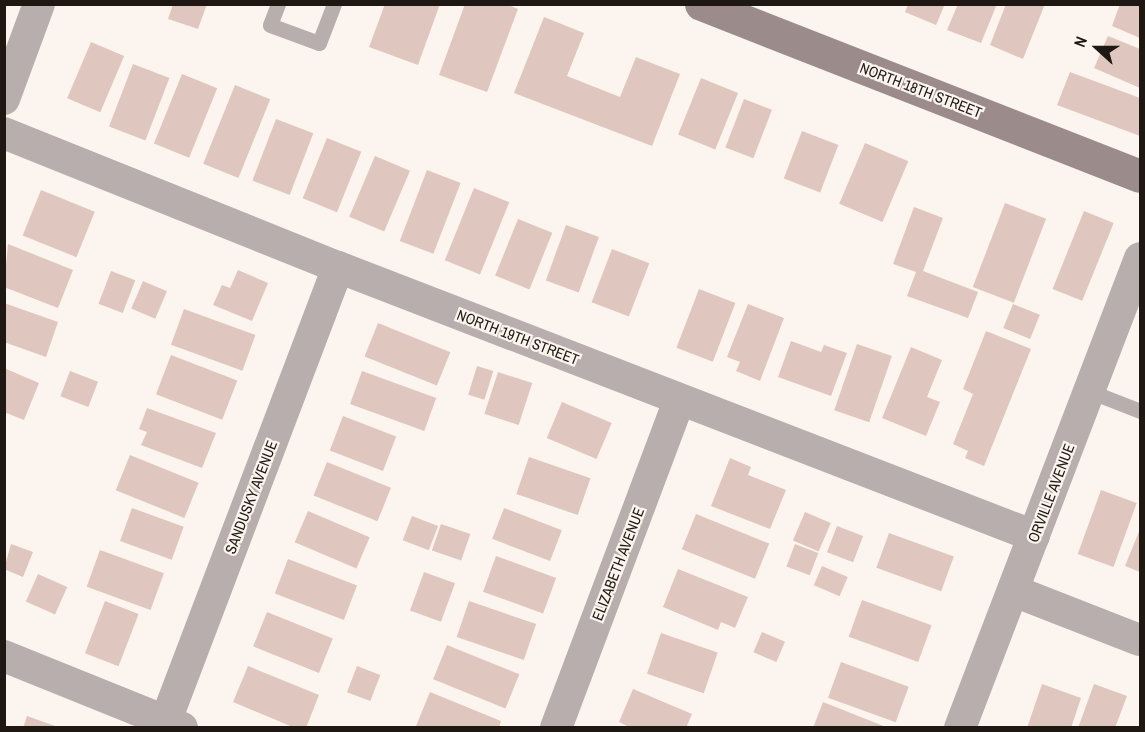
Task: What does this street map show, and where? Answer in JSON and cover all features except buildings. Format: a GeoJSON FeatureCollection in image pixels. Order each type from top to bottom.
{"type":"FeatureCollection","features":[{"type":"Feature","properties":{"kind":"main road","name":"NORTH 18TH STREET"},"geometry":{"type":"LineString","coordinates":[[701,4],[1140,176]]}},
{"type":"Feature","properties":{"kind":"street"},"geometry":{"type":"LineString","coordinates":[[4,99],[39,4]]}},
{"type":"Feature","properties":{"kind":"street","name":"NORTH 19TH STREET"},"geometry":{"type":"LineString","coordinates":[[4,133],[338,267],[1034,536]]}},
{"type":"Feature","properties":{"kind":"street","name":"ORVILLE AVENUE"},"geometry":{"type":"LineString","coordinates":[[960,728],[1140,258]]}},
{"type":"Feature","properties":{"kind":"street","name":"SANDUSKY AVENUE"},"geometry":{"type":"LineString","coordinates":[[170,725],[338,267]]}},
{"type":"Feature","properties":{"kind":"street","name":"ELIZABETH AVENUE"},"geometry":{"type":"LineString","coordinates":[[556,728],[680,400]]}},
{"type":"Feature","properties":{"kind":"street"},"geometry":{"type":"LineString","coordinates":[[1014,591],[1140,640]]}},
{"type":"Feature","properties":{"kind":"street"},"geometry":{"type":"LineString","coordinates":[[4,656],[170,725]]}},
{"type":"Feature","properties":{"kind":"lane"},"geometry":{"type":"LineString","coordinates":[[278,4],[270,25],[319,43],[334,4]]}},
{"type":"Feature","properties":{"kind":"lane"},"geometry":{"type":"LineString","coordinates":[[1089,391],[1140,411]]}}]}
